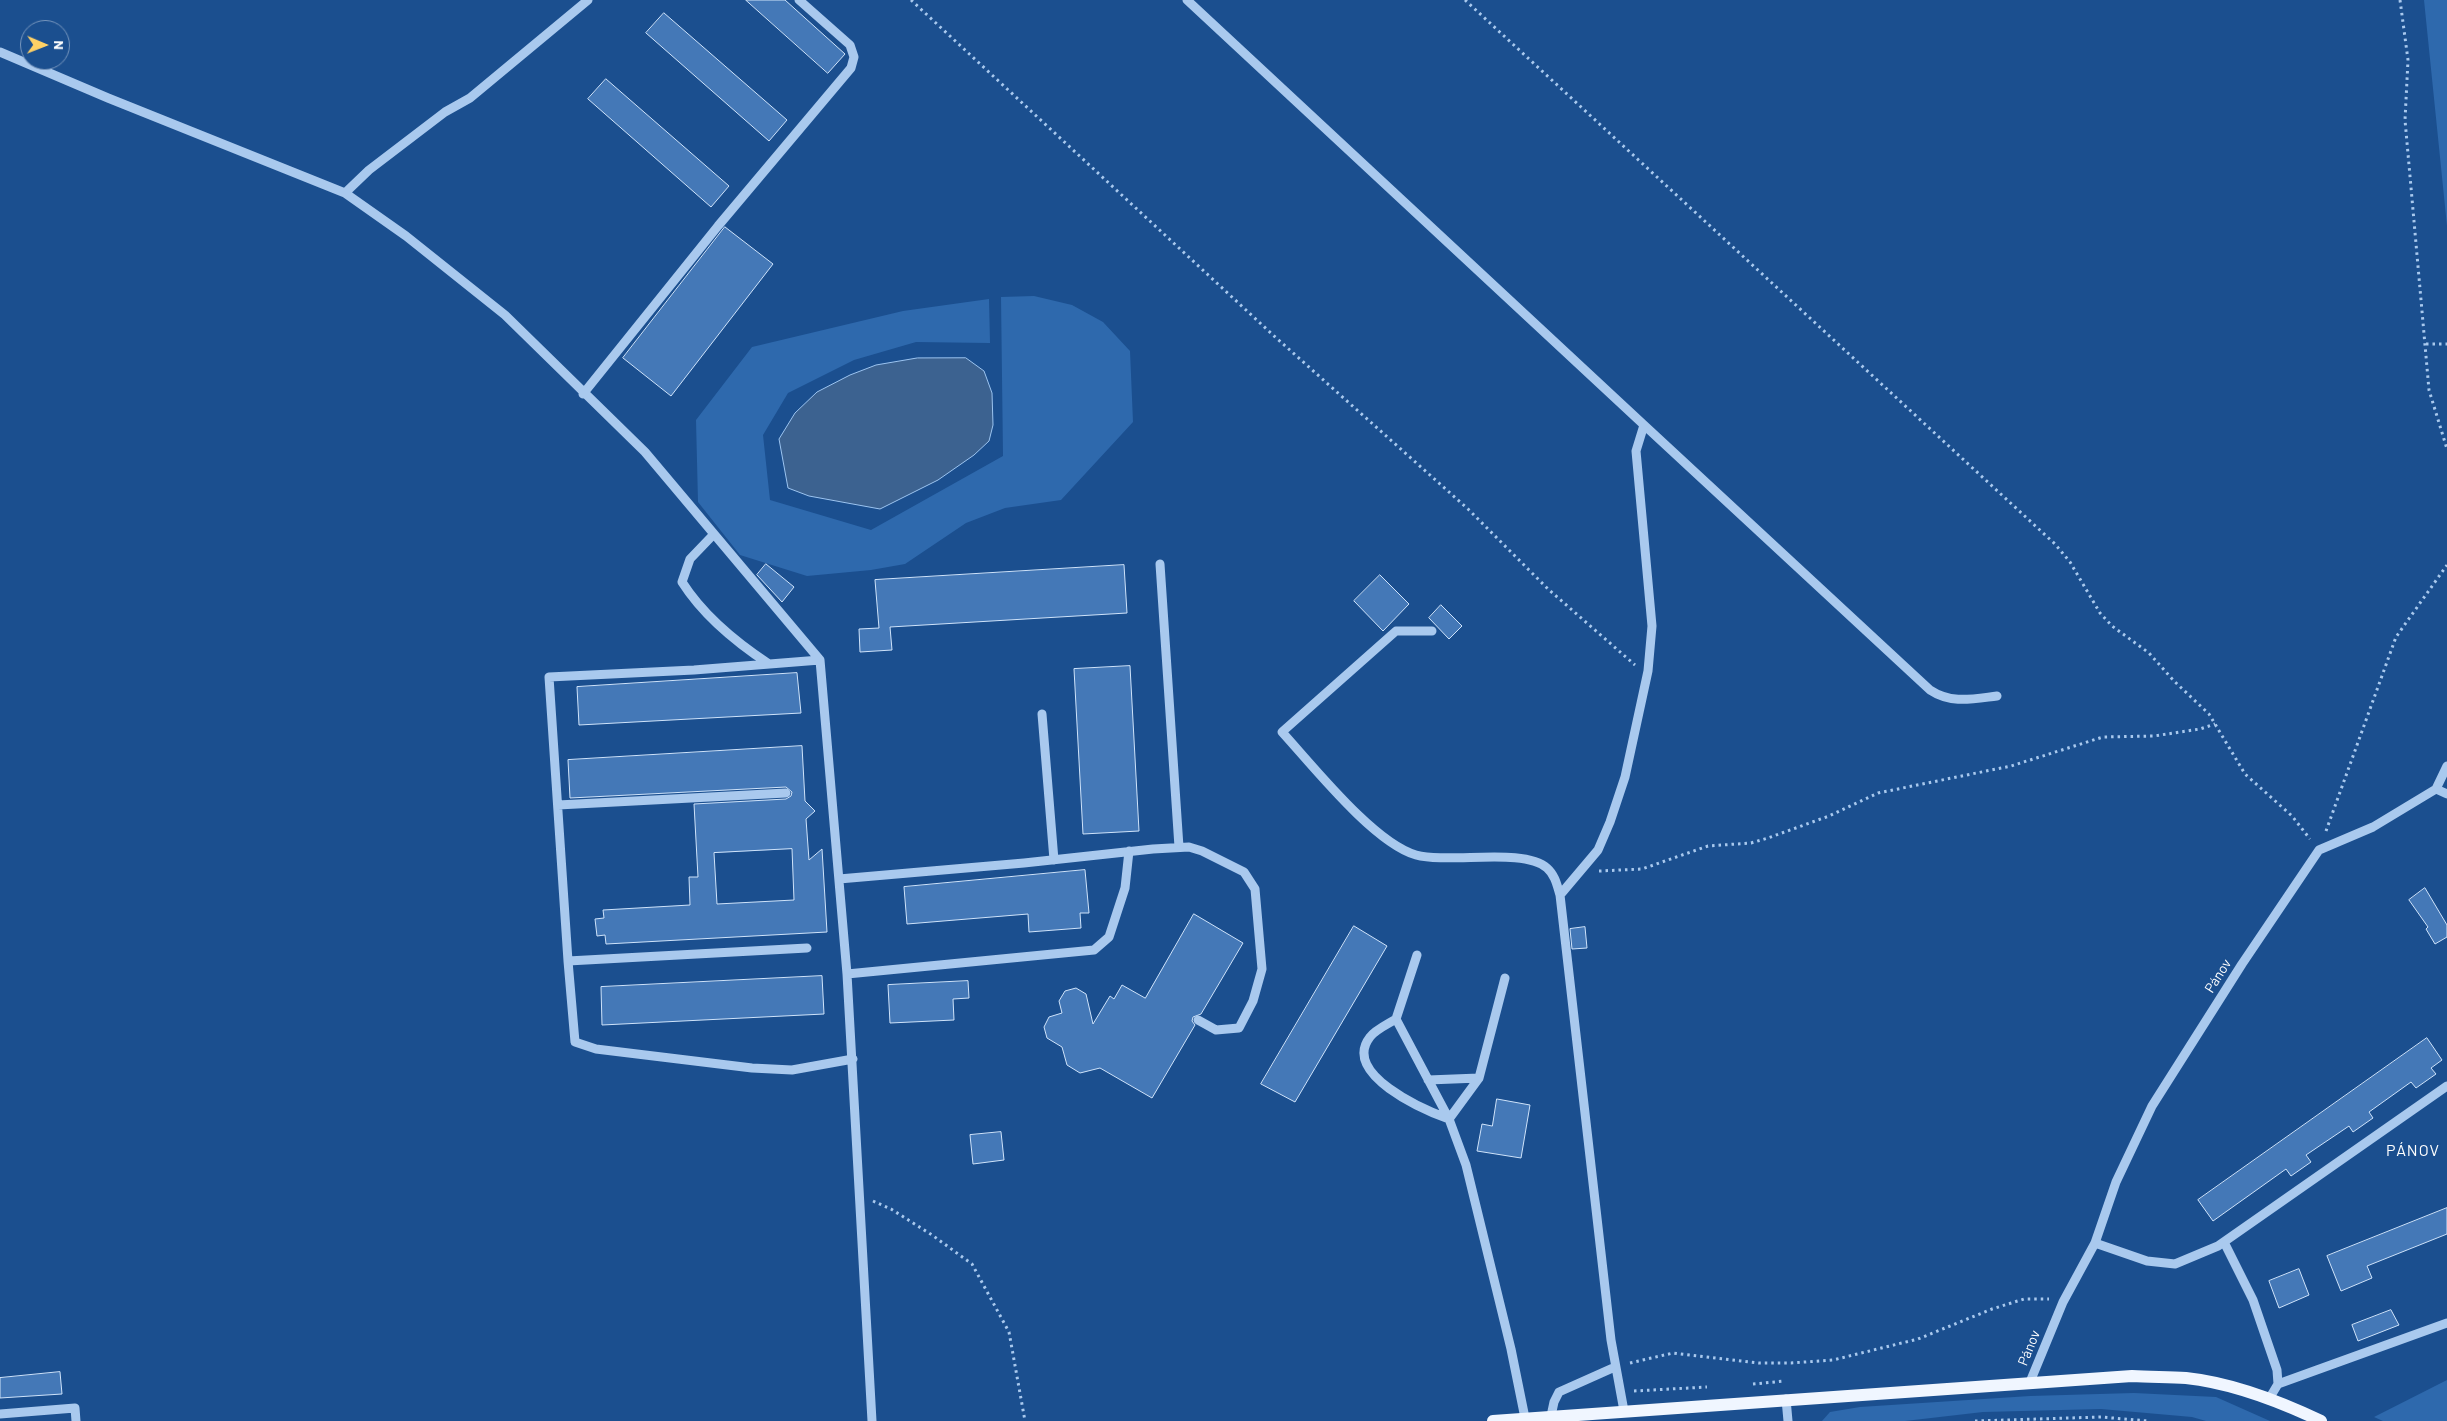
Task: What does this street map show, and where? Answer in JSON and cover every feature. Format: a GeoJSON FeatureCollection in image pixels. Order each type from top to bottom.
{"type":"FeatureCollection","features":[{"type":"Feature","properties":{"kind":"main road"},"geometry":{"type":"LineString","coordinates":[[1493,1421],[2132,1376],[2186,1378],[2214,1383],[2269,1399],[2321,1421]]}},
{"type":"Feature","properties":{"kind":"street"},"geometry":{"type":"LineString","coordinates":[[345,193],[368,170],[445,112],[470,98],[588,0]]}},
{"type":"Feature","properties":{"kind":"street"},"geometry":{"type":"LineString","coordinates":[[583,394],[718,226],[851,68],[854,57],[850,45],[800,0]]}},
{"type":"Feature","properties":{"kind":"street"},"geometry":{"type":"LineString","coordinates":[[1187,0],[1930,690],[1942,698],[1958,700],[1996,696]]}},
{"type":"Feature","properties":{"kind":"street"},"geometry":{"type":"LineString","coordinates":[[0,52],[108,98],[345,193],[406,236],[505,315],[583,394],[645,452],[820,660],[853,1060],[858,1195],[872,1421]]}},
{"type":"Feature","properties":{"kind":"street"},"geometry":{"type":"LineString","coordinates":[[1560,895],[1598,850],[1618,800],[1646,675],[1652,626],[1636,451],[1644,425]]}},
{"type":"Feature","properties":{"kind":"street"},"geometry":{"type":"LineString","coordinates":[[714,534],[690,560],[682,582],[692,599],[748,651],[769,664]]}},
{"type":"Feature","properties":{"kind":"street"},"geometry":{"type":"LineString","coordinates":[[1160,564],[1178,847]]}},
{"type":"Feature","properties":{"kind":"street"},"geometry":{"type":"LineString","coordinates":[[1432,631],[1396,631],[1282,732],[1371,826],[1403,850],[1431,858],[1489,857],[1536,861],[1547,867],[1554,876],[1560,895],[1615,1367],[1622,1392],[1624,1411]]}},
{"type":"Feature","properties":{"kind":"street"},"geometry":{"type":"LineString","coordinates":[[820,660],[549,677],[568,961],[575,1042],[596,1049],[752,1068],[792,1070],[853,1060]]}},
{"type":"Feature","properties":{"kind":"street"},"geometry":{"type":"LineString","coordinates":[[1042,714],[1054,860]]}},
{"type":"Feature","properties":{"kind":"street"},"geometry":{"type":"LineString","coordinates":[[2319,850],[2373,827],[2436,789],[2447,766]]}},
{"type":"Feature","properties":{"kind":"street"},"geometry":{"type":"LineString","coordinates":[[2436,789],[2447,794]]}},
{"type":"Feature","properties":{"kind":"street"},"geometry":{"type":"LineString","coordinates":[[558,805],[786,792]]}},
{"type":"Feature","properties":{"kind":"street"},"geometry":{"type":"LineString","coordinates":[[839,878],[1054,860],[1178,847],[1189,847],[1202,851],[1244,872],[1255,889],[1262,968],[1253,1001],[1239,1028],[1216,1030],[1198,1020]]}},
{"type":"Feature","properties":{"kind":"street","name":"Pánov"},"geometry":{"type":"LineString","coordinates":[[2030,1382],[2062,1302],[2095,1243],[2116,1182],[2152,1106],[2242,964],[2319,850]]}},
{"type":"Feature","properties":{"kind":"street"},"geometry":{"type":"LineString","coordinates":[[847,974],[1094,950],[1108,937],[1125,888],[1129,851]]}},
{"type":"Feature","properties":{"kind":"street"},"geometry":{"type":"LineString","coordinates":[[568,961],[807,948]]}},
{"type":"Feature","properties":{"kind":"street"},"geometry":{"type":"LineString","coordinates":[[1417,955],[1396,1019],[1370,1037],[1366,1047],[1368,1068],[1382,1084],[1416,1106],[1449,1119]]}},
{"type":"Feature","properties":{"kind":"street"},"geometry":{"type":"LineString","coordinates":[[1449,1119],[1479,1078],[1505,978]]}},
{"type":"Feature","properties":{"kind":"street"},"geometry":{"type":"LineString","coordinates":[[1396,1019],[1449,1119],[1466,1165],[1511,1349],[1525,1418]]}},
{"type":"Feature","properties":{"kind":"street"},"geometry":{"type":"LineString","coordinates":[[1428,1080],[1479,1078]]}},
{"type":"Feature","properties":{"kind":"street"},"geometry":{"type":"LineString","coordinates":[[2095,1243],[2146,1261],[2175,1264],[2224,1242],[2447,1086]]}},
{"type":"Feature","properties":{"kind":"street"},"geometry":{"type":"LineString","coordinates":[[2224,1242],[2253,1300],[2277,1370],[2278,1384],[2269,1399]]}},
{"type":"Feature","properties":{"kind":"street"},"geometry":{"type":"LineString","coordinates":[[2278,1384],[2447,1323]]}},
{"type":"Feature","properties":{"kind":"street"},"geometry":{"type":"LineString","coordinates":[[1550,1416],[1559,1392],[1615,1367]]}},
{"type":"Feature","properties":{"kind":"street"},"geometry":{"type":"LineString","coordinates":[[1786,1399],[1788,1421]]}},
{"type":"Feature","properties":{"kind":"street"},"geometry":{"type":"LineString","coordinates":[[0,1414],[75,1408],[76,1421]]}},
{"type":"Feature","properties":{"kind":"path"},"geometry":{"type":"LineString","coordinates":[[911,0],[1266,328],[1468,509],[1548,589],[1646,675]]}},
{"type":"Feature","properties":{"kind":"path"},"geometry":{"type":"LineString","coordinates":[[1465,0],[2055,544],[2070,562],[2100,613],[2112,626],[2160,664],[2174,681],[2209,714],[2245,774],[2292,816],[2319,850]]}},
{"type":"Feature","properties":{"kind":"path"},"geometry":{"type":"LineString","coordinates":[[2400,0],[2408,60],[2405,120],[2429,390],[2447,449]]}},
{"type":"Feature","properties":{"kind":"path"},"geometry":{"type":"LineString","coordinates":[[2426,344],[2447,344]]}},
{"type":"Feature","properties":{"kind":"path"},"geometry":{"type":"LineString","coordinates":[[2319,850],[2396,637],[2447,565]]}},
{"type":"Feature","properties":{"kind":"path"},"geometry":{"type":"LineString","coordinates":[[1581,870],[1642,869],[1708,846],[1751,843],[1768,838],[1829,816],[1878,793],[1905,786],[2011,766],[2102,737],[2154,736],[2200,730],[2215,724]]}},
{"type":"Feature","properties":{"kind":"path"},"geometry":{"type":"LineString","coordinates":[[858,1195],[892,1209],[972,1264],[1008,1332],[1025,1421]]}},
{"type":"Feature","properties":{"kind":"path"},"geometry":{"type":"LineString","coordinates":[[1615,1367],[1672,1353],[1759,1363],[1791,1364],[1833,1360],[1911,1341],[1992,1309],[2024,1300],[2040,1298],[2062,1302]]}},
{"type":"Feature","properties":{"kind":"path"},"geometry":{"type":"LineString","coordinates":[[1746,1385],[1785,1382]]}},
{"type":"Feature","properties":{"kind":"path"},"geometry":{"type":"LineString","coordinates":[[1622,1392],[1709,1387]]}},
{"type":"Feature","properties":{"kind":"path"},"geometry":{"type":"LineString","coordinates":[[1975,1421],[2101,1417],[2148,1421]]}},
{"type":"Feature","properties":{"kind":"shaded area"},"geometry":{"type":"Polygon","coordinates":[[[2424,0],[2447,0],[2447,226],[2424,0]]]}},
{"type":"Feature","properties":{"kind":"shaded area"},"geometry":{"type":"Polygon","coordinates":[[[1034,296],[1072,305],[1103,322],[1130,351],[1133,422],[1061,500],[1005,508],[966,523],[905,564],[871,570],[807,576],[740,555],[698,502],[696,420],[752,347],[903,311],[989,299],[990,343],[916,342],[854,360],[788,393],[763,435],[770,500],[871,530],[1003,456],[1001,297],[1034,296]]]}},
{"type":"Feature","properties":{"kind":"shaded area"},"geometry":{"type":"Polygon","coordinates":[[[917,358],[966,358],[984,371],[992,393],[993,425],[989,441],[974,455],[938,480],[880,509],[809,496],[788,488],[779,439],[795,413],[817,392],[850,375],[876,365],[917,358]]]}},
{"type":"Feature","properties":{"kind":"shaded area"},"geometry":{"type":"Polygon","coordinates":[[[2447,1380],[2447,1421],[2383,1421],[2374,1417],[2447,1380]]]}},
{"type":"Feature","properties":{"kind":"shaded area"},"geometry":{"type":"Polygon","coordinates":[[[2134,1393],[2216,1397],[2270,1421],[2206,1421],[2192,1417],[2101,1409],[1983,1412],[1905,1421],[1822,1421],[1830,1412],[1860,1407],[2030,1396],[2134,1393]]]}},
{"type":"Feature","properties":{"kind":"building"},"geometry":{"type":"Polygon","coordinates":[[[746,0],[785,0],[845,54],[828,73],[746,0]]]}},
{"type":"Feature","properties":{"kind":"building"},"geometry":{"type":"Polygon","coordinates":[[[664,13],[787,120],[769,141],[646,33],[664,13]]]}},
{"type":"Feature","properties":{"kind":"building"},"geometry":{"type":"Polygon","coordinates":[[[606,79],[729,186],[711,207],[588,99],[606,79]]]}},
{"type":"Feature","properties":{"kind":"building"},"geometry":{"type":"Polygon","coordinates":[[[725,227],[773,264],[671,396],[623,358],[725,227]]]}},
{"type":"Feature","properties":{"kind":"building"},"geometry":{"type":"Polygon","coordinates":[[[766,564],[794,587],[782,602],[757,575],[766,564]]]}},
{"type":"Feature","properties":{"kind":"building"},"geometry":{"type":"Polygon","coordinates":[[[1124,565],[1127,613],[890,627],[892,650],[860,652],[859,629],[879,628],[875,580],[1124,565]]]}},
{"type":"Feature","properties":{"kind":"building"},"geometry":{"type":"Polygon","coordinates":[[[1380,575],[1409,604],[1383,631],[1354,601],[1380,575]]]}},
{"type":"Feature","properties":{"kind":"building"},"geometry":{"type":"Polygon","coordinates":[[[1441,605],[1462,626],[1449,639],[1429,618],[1441,605]]]}},
{"type":"Feature","properties":{"kind":"building"},"geometry":{"type":"Polygon","coordinates":[[[1130,666],[1139,831],[1083,834],[1074,669],[1130,666]]]}},
{"type":"Feature","properties":{"kind":"building"},"geometry":{"type":"Polygon","coordinates":[[[797,673],[801,713],[579,725],[577,687],[797,673]]]}},
{"type":"Feature","properties":{"kind":"building"},"geometry":{"type":"Polygon","coordinates":[[[802,746],[805,801],[815,811],[806,819],[809,860],[822,849],[827,932],[606,944],[605,935],[597,936],[595,919],[604,918],[603,910],[690,905],[689,877],[698,877],[694,804],[786,799],[791,796],[792,792],[786,787],[570,798],[568,760],[802,746]],[[792,849],[714,853],[717,904],[794,900],[792,849]]]}},
{"type":"Feature","properties":{"kind":"building"},"geometry":{"type":"Polygon","coordinates":[[[1085,870],[1089,913],[1080,913],[1081,928],[1029,932],[1028,914],[907,924],[904,887],[1085,870]]]}},
{"type":"Feature","properties":{"kind":"building"},"geometry":{"type":"Polygon","coordinates":[[[2425,888],[2447,925],[2447,937],[2435,944],[2426,929],[2428,927],[2409,900],[2425,888]]]}},
{"type":"Feature","properties":{"kind":"building"},"geometry":{"type":"Polygon","coordinates":[[[1194,914],[1243,943],[1201,1014],[1193,1017],[1192,1021],[1195,1025],[1152,1098],[1100,1068],[1080,1073],[1067,1065],[1062,1047],[1047,1038],[1044,1027],[1049,1017],[1062,1013],[1059,1001],[1065,991],[1076,988],[1086,994],[1093,1024],[1110,996],[1114,999],[1122,985],[1145,998],[1194,914]]]}},
{"type":"Feature","properties":{"kind":"building"},"geometry":{"type":"Polygon","coordinates":[[[1354,926],[1387,946],[1295,1102],[1261,1084],[1354,926]]]}},
{"type":"Feature","properties":{"kind":"building"},"geometry":{"type":"Polygon","coordinates":[[[1585,927],[1587,948],[1572,949],[1570,929],[1585,927]]]}},
{"type":"Feature","properties":{"kind":"building"},"geometry":{"type":"Polygon","coordinates":[[[822,976],[824,1014],[602,1025],[601,987],[822,976]]]}},
{"type":"Feature","properties":{"kind":"building"},"geometry":{"type":"Polygon","coordinates":[[[968,981],[969,998],[953,999],[954,1020],[890,1023],[888,985],[968,981]]]}},
{"type":"Feature","properties":{"kind":"building"},"geometry":{"type":"Polygon","coordinates":[[[2427,1038],[2442,1060],[2431,1068],[2436,1074],[2416,1088],[2411,1082],[2369,1112],[2373,1118],[2353,1132],[2349,1126],[2306,1155],[2311,1162],[2291,1176],[2286,1169],[2213,1221],[2198,1200],[2427,1038]]]}},
{"type":"Feature","properties":{"kind":"building"},"geometry":{"type":"Polygon","coordinates":[[[1497,1099],[1530,1105],[1521,1158],[1477,1151],[1482,1124],[1492,1126],[1497,1099]]]}},
{"type":"Feature","properties":{"kind":"building"},"geometry":{"type":"Polygon","coordinates":[[[1001,1132],[1004,1160],[973,1164],[970,1135],[1001,1132]]]}},
{"type":"Feature","properties":{"kind":"building"},"geometry":{"type":"Polygon","coordinates":[[[2447,1208],[2447,1234],[2367,1266],[2372,1278],[2341,1291],[2327,1256],[2447,1208]]]}},
{"type":"Feature","properties":{"kind":"building"},"geometry":{"type":"Polygon","coordinates":[[[2299,1269],[2309,1295],[2279,1308],[2269,1281],[2299,1269]]]}},
{"type":"Feature","properties":{"kind":"building"},"geometry":{"type":"Polygon","coordinates":[[[2391,1310],[2399,1325],[2358,1341],[2352,1325],[2391,1310]]]}},
{"type":"Feature","properties":{"kind":"building"},"geometry":{"type":"Polygon","coordinates":[[[60,1372],[62,1394],[0,1398],[0,1378],[60,1372]]]}},
{"type":"Feature","properties":{"kind":"district","name":"PÁNOV"},"geometry":{"type":"Point","coordinates":[2413,1151]}}]}
